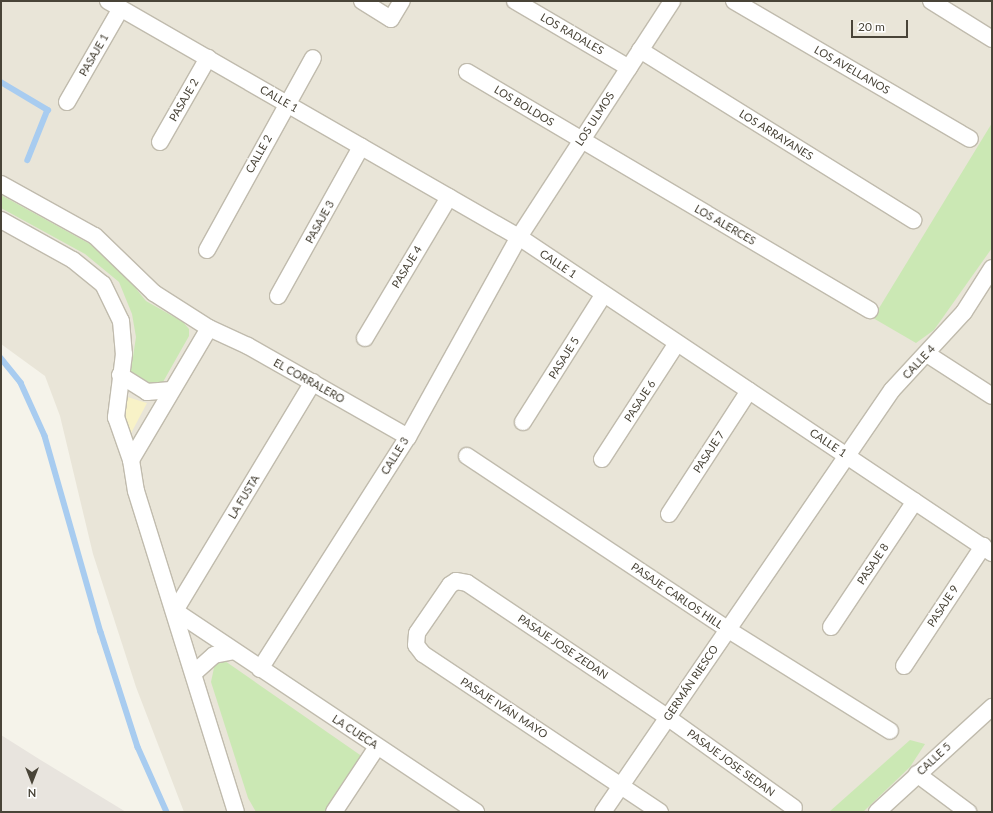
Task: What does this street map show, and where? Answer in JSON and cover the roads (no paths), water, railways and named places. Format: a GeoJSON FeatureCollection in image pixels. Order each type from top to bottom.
{"type":"FeatureCollection","features":[{"type":"Feature","properties":{"kind":"street"},"geometry":{"type":"LineString","coordinates":[[362,1],[391,19],[402,1]]}},
{"type":"Feature","properties":{"kind":"street","name":"LOS RADALES"},"geometry":{"type":"LineString","coordinates":[[515,1],[629,68]]}},
{"type":"Feature","properties":{"kind":"street","name":"LOS ULMOS"},"geometry":{"type":"LineString","coordinates":[[519,237],[672,1]]}},
{"type":"Feature","properties":{"kind":"street","name":"LOS AVELLANOS"},"geometry":{"type":"LineString","coordinates":[[734,1],[970,139]]}},
{"type":"Feature","properties":{"kind":"street"},"geometry":{"type":"LineString","coordinates":[[931,1],[992,39]]}},
{"type":"Feature","properties":{"kind":"street","name":"CALLE 1"},"geometry":{"type":"LineString","coordinates":[[115,5],[519,237],[987,549]]}},
{"type":"Feature","properties":{"kind":"street","name":"PASAJE 1"},"geometry":{"type":"LineString","coordinates":[[67,102],[115,5]]}},
{"type":"Feature","properties":{"kind":"street","name":"LOS ARRAYANES"},"geometry":{"type":"LineString","coordinates":[[640,50],[913,220]]}},
{"type":"Feature","properties":{"kind":"street","name":"PASAJE 2"},"geometry":{"type":"LineString","coordinates":[[160,142],[208,58]]}},
{"type":"Feature","properties":{"kind":"street","name":"CALLE 2"},"geometry":{"type":"LineString","coordinates":[[207,250],[313,58]]}},
{"type":"Feature","properties":{"kind":"street","name":"LOS BOLDOS"},"geometry":{"type":"LineString","coordinates":[[467,72],[581,141]]}},
{"type":"Feature","properties":{"kind":"street","name":"LOS ALERCES"},"geometry":{"type":"LineString","coordinates":[[581,141],[870,310]]}},
{"type":"Feature","properties":{"kind":"street","name":"PASAJE 3"},"geometry":{"type":"LineString","coordinates":[[278,296],[361,147]]}},
{"type":"Feature","properties":{"kind":"street","name":"EL CORRALERO"},"geometry":{"type":"LineString","coordinates":[[1,184],[95,236],[154,293],[209,328],[248,346],[408,436]]}},
{"type":"Feature","properties":{"kind":"street","name":"PASAJE 4"},"geometry":{"type":"LineString","coordinates":[[365,338],[449,197]]}},
{"type":"Feature","properties":{"kind":"street"},"geometry":{"type":"LineString","coordinates":[[1,220],[73,260],[103,284],[121,321],[124,354],[120,375],[116,417],[131,460],[136,491],[175,611],[236,812]]}},
{"type":"Feature","properties":{"kind":"street","name":"CALLE 3"},"geometry":{"type":"LineString","coordinates":[[260,669],[408,436],[519,237]]}},
{"type":"Feature","properties":{"kind":"street","name":"CALLE 4"},"geometry":{"type":"LineString","coordinates":[[846,456],[892,390],[927,354],[964,312],[990,275]]}},
{"type":"Feature","properties":{"kind":"street","name":"PASAJE 5"},"geometry":{"type":"LineString","coordinates":[[523,422],[604,294]]}},
{"type":"Feature","properties":{"kind":"street"},"geometry":{"type":"LineString","coordinates":[[131,460],[164,408],[171,390],[209,328]]}},
{"type":"Feature","properties":{"kind":"street","name":"PASAJE 6"},"geometry":{"type":"LineString","coordinates":[[602,459],[678,343]]}},
{"type":"Feature","properties":{"kind":"street"},"geometry":{"type":"LineString","coordinates":[[927,354],[992,396]]}},
{"type":"Feature","properties":{"kind":"street"},"geometry":{"type":"LineString","coordinates":[[120,375],[147,392],[171,390]]}},
{"type":"Feature","properties":{"kind":"street","name":"LA FUSTA"},"geometry":{"type":"LineString","coordinates":[[175,611],[313,382]]}},
{"type":"Feature","properties":{"kind":"street","name":"PASAJE 7"},"geometry":{"type":"LineString","coordinates":[[669,514],[749,391]]}},
{"type":"Feature","properties":{"kind":"street","name":"PASAJE CARLOS HILL"},"geometry":{"type":"LineString","coordinates":[[467,456],[727,630],[890,731]]}},
{"type":"Feature","properties":{"kind":"street","name":"GERMÁN RIESCO"},"geometry":{"type":"LineString","coordinates":[[603,812],[846,456]]}},
{"type":"Feature","properties":{"kind":"street","name":"PASAJE 8"},"geometry":{"type":"LineString","coordinates":[[831,627],[915,501]]}},
{"type":"Feature","properties":{"kind":"street","name":"PASAJE 9"},"geometry":{"type":"LineString","coordinates":[[904,666],[987,549]]}},
{"type":"Feature","properties":{"kind":"street","name":"PASAJE IVÁN MAYO"},"geometry":{"type":"LineString","coordinates":[[456,581],[446,589],[417,633],[416,645],[423,654],[660,812]]}},
{"type":"Feature","properties":{"kind":"street","name":"PASAJE JOSE ZEDAN"},"geometry":{"type":"LineString","coordinates":[[456,581],[467,583],[667,717]]}},
{"type":"Feature","properties":{"kind":"street","name":"LA CUECA"},"geometry":{"type":"LineString","coordinates":[[175,611],[473,811]]}},
{"type":"Feature","properties":{"kind":"street"},"geometry":{"type":"LineString","coordinates":[[194,674],[214,655],[234,651]]}},
{"type":"Feature","properties":{"kind":"street","name":"CALLE 5"},"geometry":{"type":"LineString","coordinates":[[877,812],[992,707]]}},
{"type":"Feature","properties":{"kind":"street","name":"PASAJE JOSE SEDAN"},"geometry":{"type":"LineString","coordinates":[[667,717],[794,808]]}},
{"type":"Feature","properties":{"kind":"street"},"geometry":{"type":"LineString","coordinates":[[334,812],[377,746]]}},
{"type":"Feature","properties":{"kind":"street"},"geometry":{"type":"LineString","coordinates":[[917,774],[968,812]]}},
{"type":"Feature","properties":{"kind":"waterway"},"geometry":{"type":"LineString","coordinates":[[1,82],[48,110],[28,160]]}},
{"type":"Feature","properties":{"kind":"waterway"},"geometry":{"type":"LineString","coordinates":[[1,358],[21,383],[45,436],[101,632],[138,747],[167,812]]}}]}
